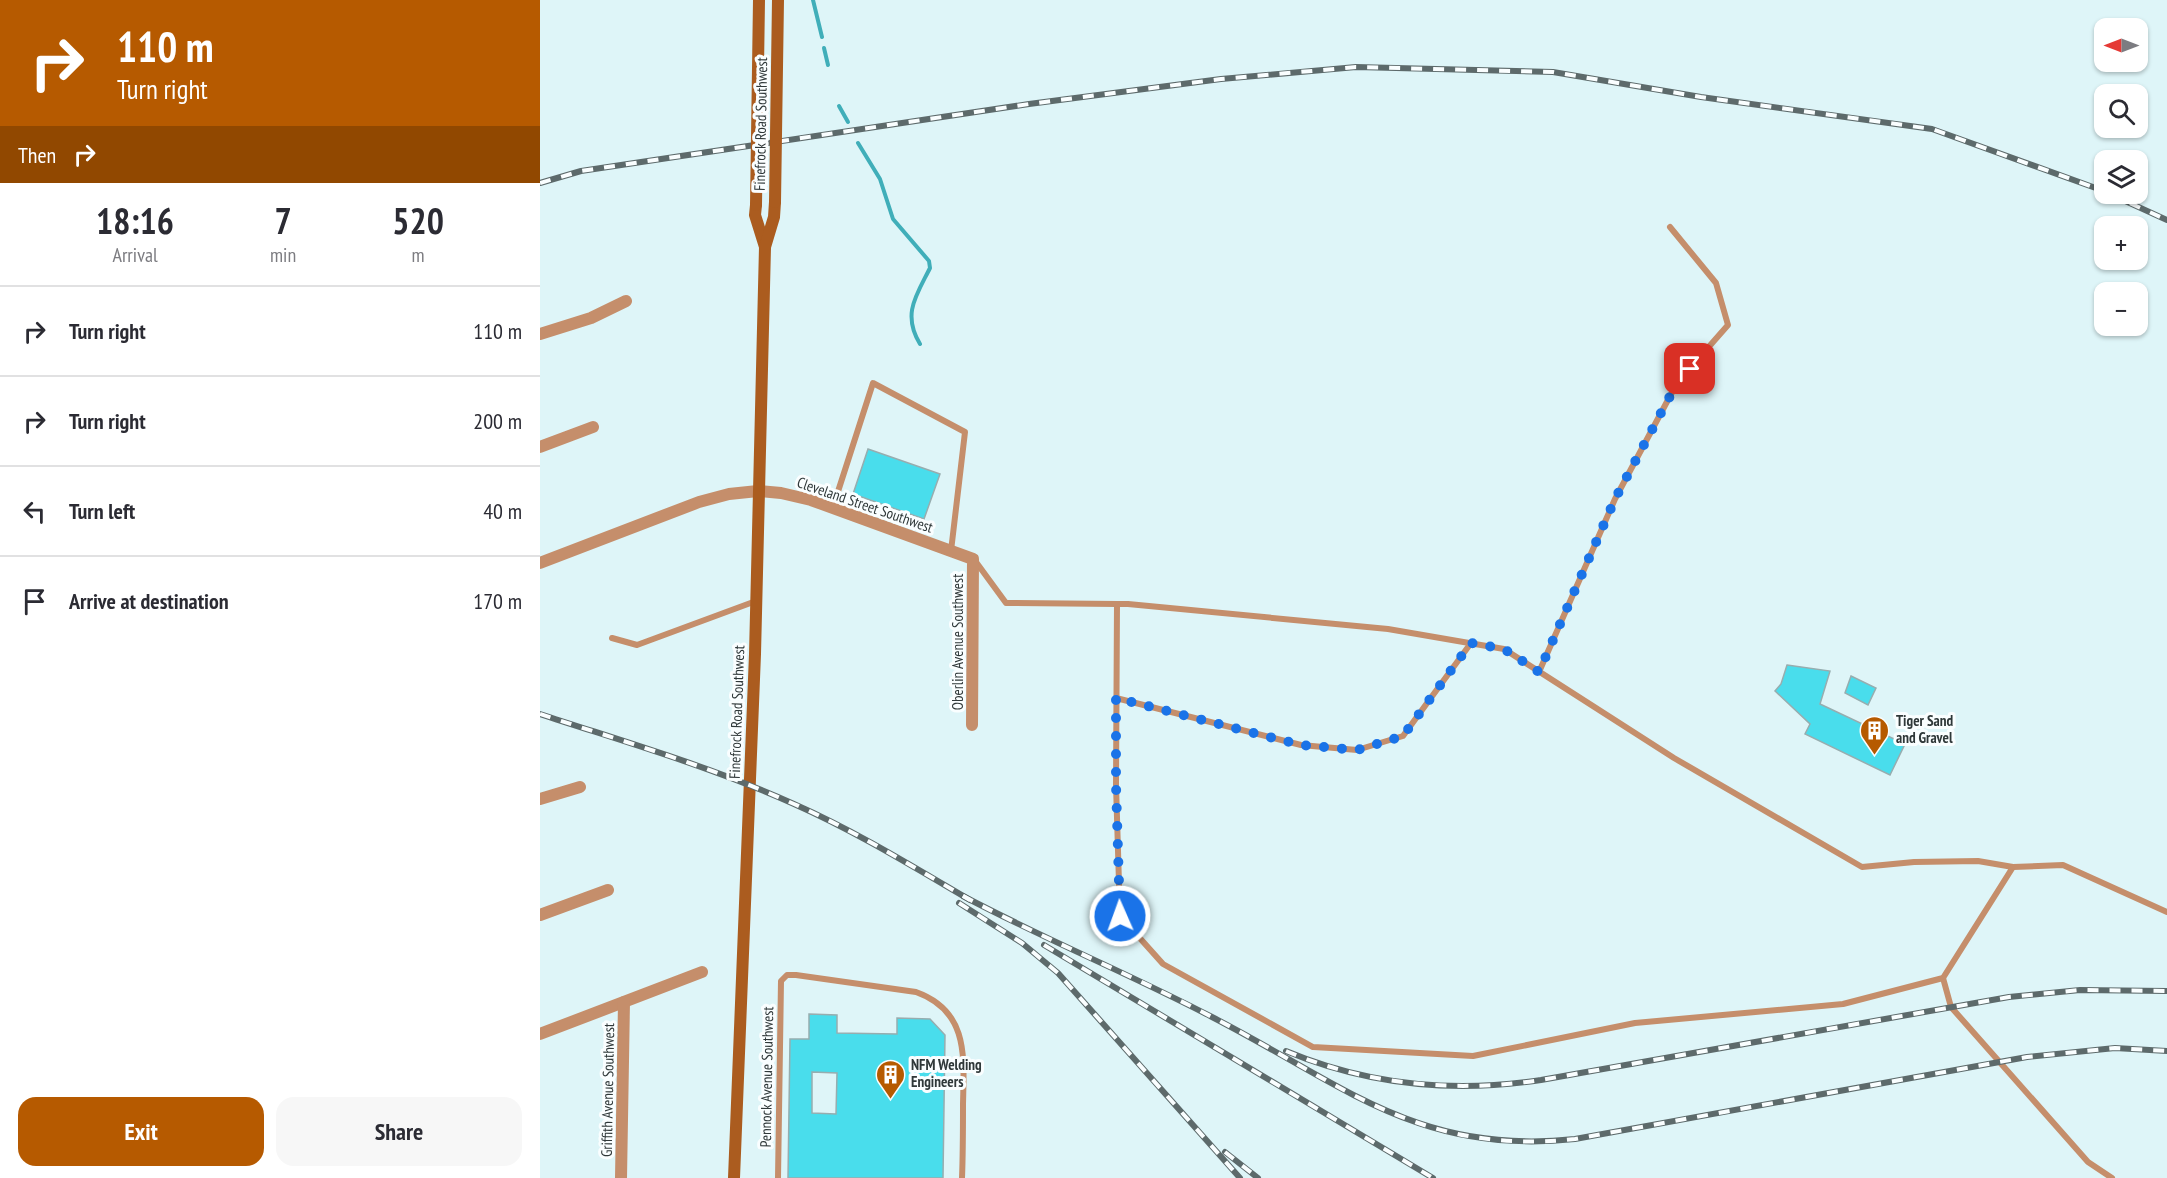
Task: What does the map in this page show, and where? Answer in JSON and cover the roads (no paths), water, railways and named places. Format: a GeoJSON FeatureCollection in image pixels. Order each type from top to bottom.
{"type":"FeatureCollection","features":[{"type":"Feature","properties":{"kind":"main road","name":"Finefrock Road Southwest"},"geometry":{"type":"LineString","coordinates":[[759,0],[755,215],[765,247]]}},
{"type":"Feature","properties":{"kind":"main road","name":"Finefrock Road Southwest"},"geometry":{"type":"LineString","coordinates":[[734,1178],[756,601],[765,247],[774,217],[775,202],[778,0]]}},
{"type":"Feature","properties":{"kind":"street"},"geometry":{"type":"LineString","coordinates":[[540,334],[591,318],[626,301]]}},
{"type":"Feature","properties":{"kind":"street"},"geometry":{"type":"LineString","coordinates":[[540,447],[593,427]]}},
{"type":"Feature","properties":{"kind":"street","name":"Cleveland Street Southwest"},"geometry":{"type":"LineString","coordinates":[[540,563],[699,502],[729,494],[758,491],[791,495],[973,559]]}},
{"type":"Feature","properties":{"kind":"street","name":"Oberlin Avenue Southwest"},"geometry":{"type":"LineString","coordinates":[[972,725],[973,559]]}},
{"type":"Feature","properties":{"kind":"street"},"geometry":{"type":"LineString","coordinates":[[540,799],[580,787]]}},
{"type":"Feature","properties":{"kind":"street"},"geometry":{"type":"LineString","coordinates":[[540,915],[608,890]]}},
{"type":"Feature","properties":{"kind":"street"},"geometry":{"type":"LineString","coordinates":[[540,1034],[702,972]]}},
{"type":"Feature","properties":{"kind":"street","name":"Griffith Avenue Southwest"},"geometry":{"type":"LineString","coordinates":[[621,1178],[624,1002]]}},
{"type":"Feature","properties":{"kind":"lane"},"geometry":{"type":"LineString","coordinates":[[1539,672],[1615,499],[1677,383],[1728,325],[1716,283],[1670,227]]}},
{"type":"Feature","properties":{"kind":"lane"},"geometry":{"type":"LineString","coordinates":[[832,508],[873,383],[965,432],[951,551]]}},
{"type":"Feature","properties":{"kind":"lane"},"geometry":{"type":"LineString","coordinates":[[973,559],[1006,603],[1117,604],[1388,629],[1504,649],[1674,758],[1862,867],[1914,862],[1978,861],[2013,867],[2063,865],[2167,912]]}},
{"type":"Feature","properties":{"kind":"lane"},"geometry":{"type":"LineString","coordinates":[[612,638],[637,645],[756,601]]}},
{"type":"Feature","properties":{"kind":"lane"},"geometry":{"type":"LineString","coordinates":[[1117,604],[1116,785],[1120,916],[1163,964],[1313,1047],[1473,1056],[1635,1023],[1843,1005],[1942,978],[2013,867]]}},
{"type":"Feature","properties":{"kind":"lane"},"geometry":{"type":"LineString","coordinates":[[1116,698],[1301,745],[1357,750],[1403,736],[1471,643]]}},
{"type":"Feature","properties":{"kind":"lane","name":"Pennock Avenue Southwest"},"geometry":{"type":"LineString","coordinates":[[778,1178],[780,1011],[783,977],[787,975],[812,976],[915,992],[930,997],[951,1017],[964,1053],[962,1178]]}},
{"type":"Feature","properties":{"kind":"lane"},"geometry":{"type":"LineString","coordinates":[[1942,978],[1951,1007],[2088,1162],[2112,1178]]}},
{"type":"Feature","properties":{"kind":"waterway"},"geometry":{"type":"LineString","coordinates":[[813,0],[822,37]]}},
{"type":"Feature","properties":{"kind":"waterway"},"geometry":{"type":"LineString","coordinates":[[824,48],[828,65]]}},
{"type":"Feature","properties":{"kind":"waterway"},"geometry":{"type":"LineString","coordinates":[[839,106],[848,122]]}},
{"type":"Feature","properties":{"kind":"waterway"},"geometry":{"type":"LineString","coordinates":[[858,143],[880,179],[893,219],[929,261],[930,268],[916,296],[912,314],[912,323],[920,344]]}},
{"type":"Feature","properties":{"kind":"railway"},"geometry":{"type":"LineString","coordinates":[[540,183],[581,171],[1029,104],[1221,79],[1356,67],[1553,72],[1701,97],[1932,129],[2094,187]]}},
{"type":"Feature","properties":{"kind":"railway"},"geometry":{"type":"LineString","coordinates":[[2132,204],[2167,220]]}},
{"type":"Feature","properties":{"kind":"railway"},"geometry":{"type":"LineString","coordinates":[[540,714],[700,767],[794,804],[861,837],[970,900]]}},
{"type":"Feature","properties":{"kind":"railway"},"geometry":{"type":"LineString","coordinates":[[963,896],[1181,1001],[1383,1109],[1425,1125],[1470,1136],[1520,1141],[1575,1139],[2027,1057],[2115,1048],[2167,1051]]}},
{"type":"Feature","properties":{"kind":"railway"},"geometry":{"type":"LineString","coordinates":[[959,903],[1022,943],[1058,973],[1240,1178]]}},
{"type":"Feature","properties":{"kind":"railway"},"geometry":{"type":"LineString","coordinates":[[1044,945],[1433,1178]]}},
{"type":"Feature","properties":{"kind":"railway"},"geometry":{"type":"LineString","coordinates":[[1286,1051],[1317,1063],[1379,1079],[1443,1086],[1508,1084],[2009,997],[2080,990],[2167,991]]}},
{"type":"Feature","properties":{"kind":"railway"},"geometry":{"type":"LineString","coordinates":[[1225,1152],[1258,1178]]}},
{"type":"Feature","properties":{"kind":"place","name":"Tiger Sand and Gravel"},"geometry":{"type":"Point","coordinates":[1875,756]}},
{"type":"Feature","properties":{"kind":"place","name":"NFM Welding Engineers"},"geometry":{"type":"Point","coordinates":[890,1100]}}]}
